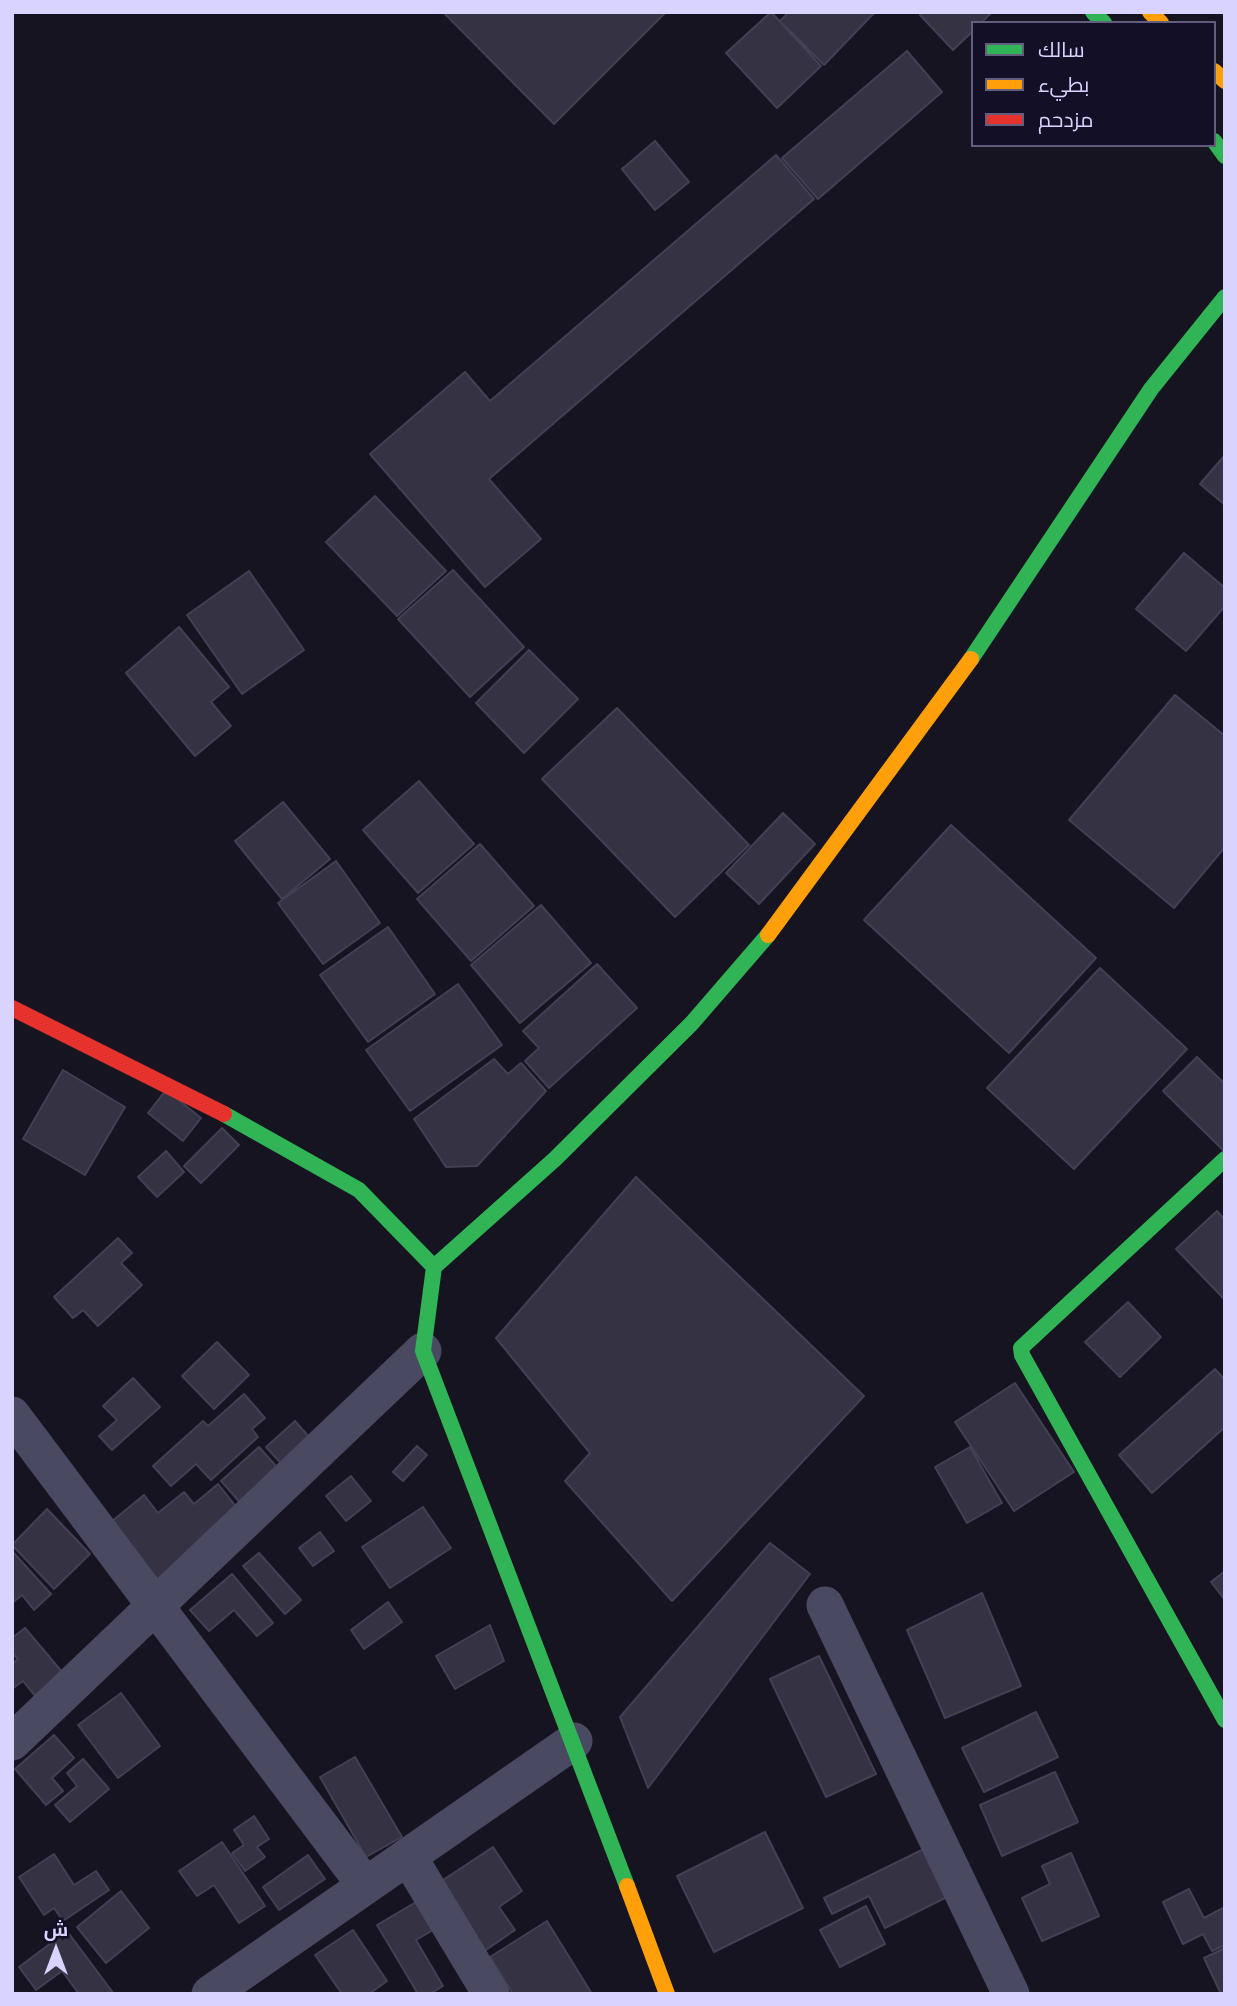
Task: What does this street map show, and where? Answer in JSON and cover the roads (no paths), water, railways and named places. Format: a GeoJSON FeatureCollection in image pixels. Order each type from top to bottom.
{"type":"FeatureCollection","features":[{"type":"Feature","properties":{"kind":"main road"},"geometry":{"type":"LineString","coordinates":[[667,1994],[574,1741],[423,1351],[434,1267],[555,1159],[692,1023],[757,951],[966,666],[1151,389],[1225,297]]}},
{"type":"Feature","properties":{"kind":"main road"},"geometry":{"type":"LineString","coordinates":[[12,1008],[265,1135],[359,1190],[434,1267]]}},
{"type":"Feature","properties":{"kind":"main road"},"geometry":{"type":"LineString","coordinates":[[1225,1160],[1024,1342],[1021,1348],[1029,1367],[1225,1720]]}},
{"type":"Feature","properties":{"kind":"street"},"geometry":{"type":"LineString","coordinates":[[12,1742],[423,1351]]}},
{"type":"Feature","properties":{"kind":"street"},"geometry":{"type":"LineString","coordinates":[[12,1415],[365,1885]]}},
{"type":"Feature","properties":{"kind":"street"},"geometry":{"type":"LineString","coordinates":[[825,1605],[1011,1994]]}},
{"type":"Feature","properties":{"kind":"street"},"geometry":{"type":"LineString","coordinates":[[209,1994],[574,1741]]}},
{"type":"Feature","properties":{"kind":"street"},"geometry":{"type":"LineString","coordinates":[[408,1856],[491,1994]]}}]}
